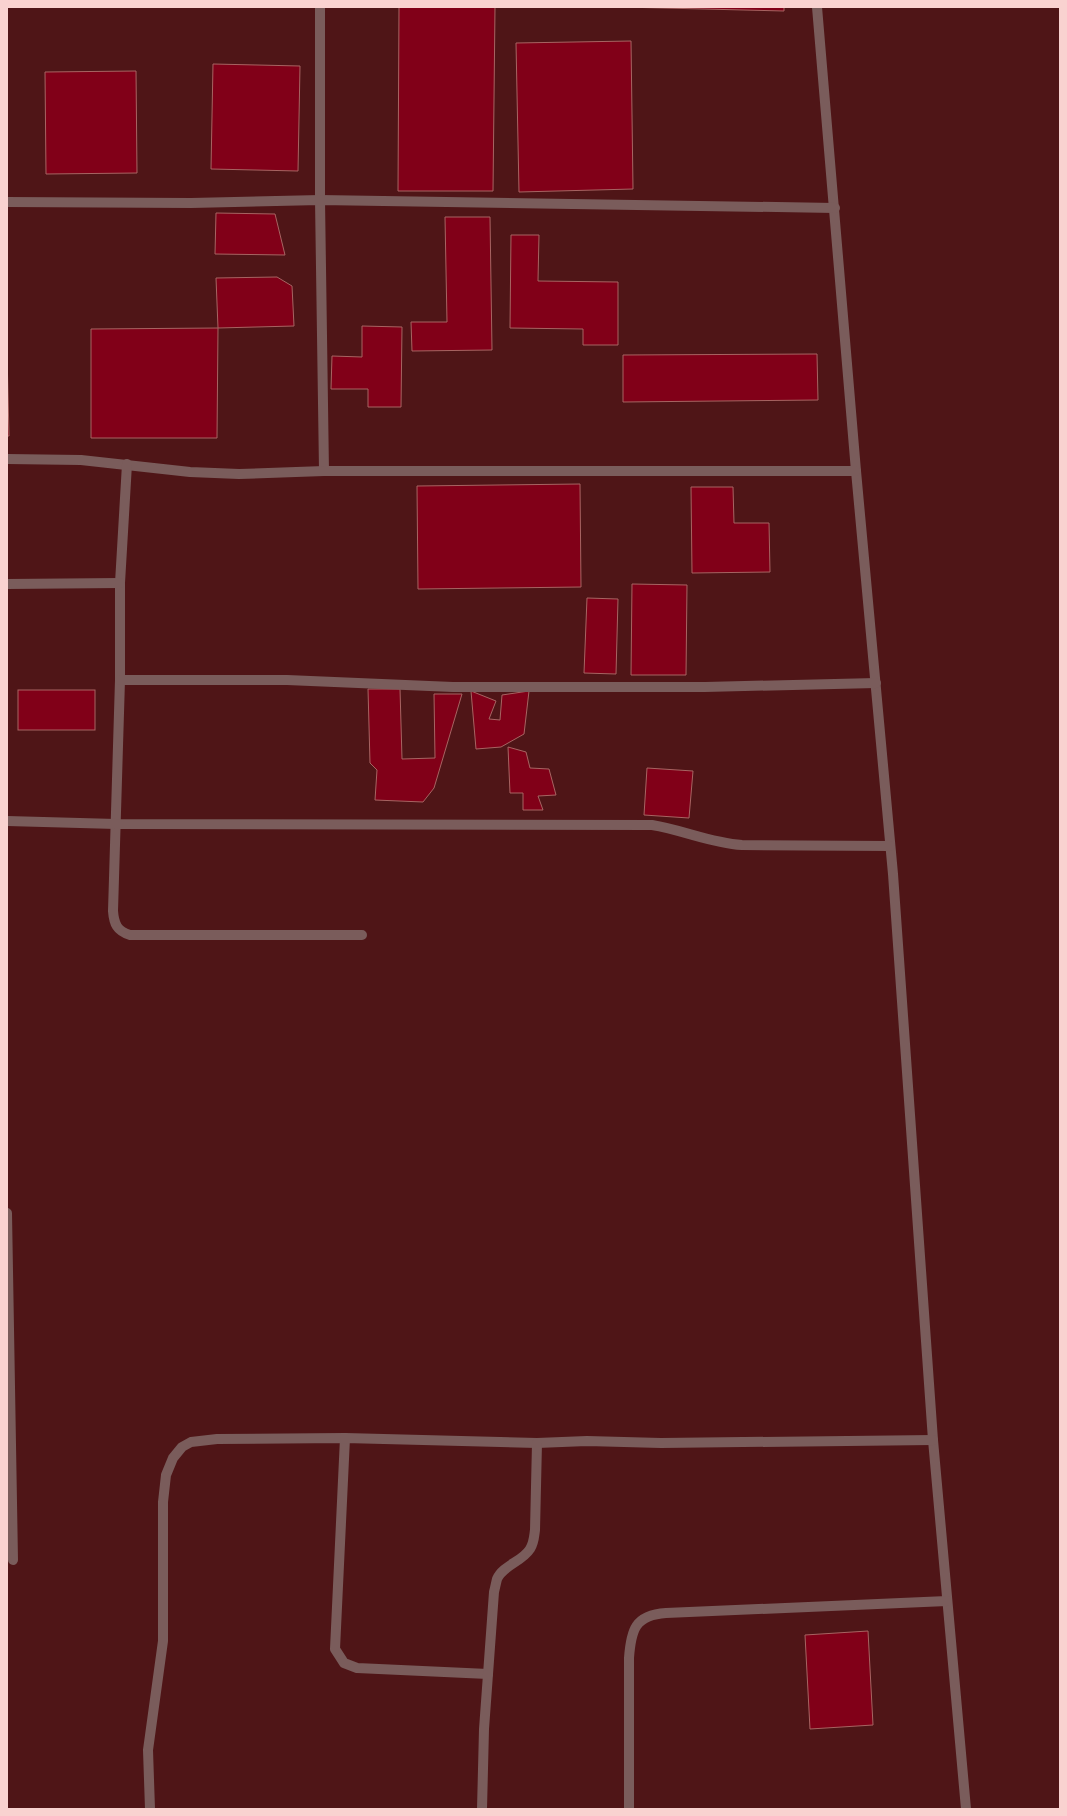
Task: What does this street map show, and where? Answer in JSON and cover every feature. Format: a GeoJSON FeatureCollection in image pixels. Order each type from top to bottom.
{"type":"FeatureCollection","features":[{"type":"Feature","properties":{"kind":"street"},"geometry":{"type":"LineString","coordinates":[[320,7],[320,200],[324,471]]}},
{"type":"Feature","properties":{"kind":"street"},"geometry":{"type":"LineString","coordinates":[[817,7],[856,471],[890,846],[933,1440],[966,1809]]}},
{"type":"Feature","properties":{"kind":"street"},"geometry":{"type":"LineString","coordinates":[[7,202],[191,203],[320,200],[834,208]]}},
{"type":"Feature","properties":{"kind":"street"},"geometry":{"type":"LineString","coordinates":[[7,459],[81,460],[190,472],[239,474],[324,471],[856,471]]}},
{"type":"Feature","properties":{"kind":"street"},"geometry":{"type":"LineString","coordinates":[[127,464],[120,583],[120,680],[113,911],[117,929],[130,935],[362,935]]}},
{"type":"Feature","properties":{"kind":"street"},"geometry":{"type":"LineString","coordinates":[[7,584],[120,583]]}},
{"type":"Feature","properties":{"kind":"street"},"geometry":{"type":"LineString","coordinates":[[120,680],[288,680],[453,687],[705,687],[876,683]]}},
{"type":"Feature","properties":{"kind":"street"},"geometry":{"type":"LineString","coordinates":[[7,821],[116,824],[652,825],[671,828],[703,839],[736,845],[890,846]]}},
{"type":"Feature","properties":{"kind":"street"},"geometry":{"type":"LineString","coordinates":[[7,1213],[10,1496],[14,1560]]}},
{"type":"Feature","properties":{"kind":"street"},"geometry":{"type":"LineString","coordinates":[[150,1809],[148,1750],[164,1641],[163,1502],[166,1475],[173,1458],[182,1447],[191,1442],[202,1440],[345,1438],[537,1443],[587,1441],[661,1443],[933,1440]]}},
{"type":"Feature","properties":{"kind":"street"},"geometry":{"type":"LineString","coordinates":[[345,1438],[336,1649],[344,1663],[357,1668],[488,1674]]}},
{"type":"Feature","properties":{"kind":"street"},"geometry":{"type":"LineString","coordinates":[[482,1809],[484,1736],[494,1592],[497,1578],[505,1569],[520,1560],[533,1543],[535,1530],[537,1443]]}},
{"type":"Feature","properties":{"kind":"street"},"geometry":{"type":"LineString","coordinates":[[629,1809],[629,1658],[632,1634],[634,1628],[641,1620],[652,1614],[666,1613],[947,1601]]}},
{"type":"Feature","properties":{"kind":"building"},"geometry":{"type":"Polygon","coordinates":[[[399,7],[495,7],[493,191],[398,191],[399,7]]]}},
{"type":"Feature","properties":{"kind":"building"},"geometry":{"type":"Polygon","coordinates":[[[622,7],[784,7],[784,11],[622,7]]]}},
{"type":"Feature","properties":{"kind":"building"},"geometry":{"type":"Polygon","coordinates":[[[631,41],[633,189],[519,192],[516,43],[631,41]]]}},
{"type":"Feature","properties":{"kind":"building"},"geometry":{"type":"Polygon","coordinates":[[[213,64],[300,66],[298,171],[211,169],[213,64]]]}},
{"type":"Feature","properties":{"kind":"building"},"geometry":{"type":"Polygon","coordinates":[[[136,71],[137,173],[46,174],[45,72],[136,71]]]}},
{"type":"Feature","properties":{"kind":"building"},"geometry":{"type":"Polygon","coordinates":[[[216,213],[275,214],[285,255],[215,254],[216,213]]]}},
{"type":"Feature","properties":{"kind":"building"},"geometry":{"type":"Polygon","coordinates":[[[445,217],[490,217],[492,350],[412,351],[411,322],[447,322],[445,217]]]}},
{"type":"Feature","properties":{"kind":"building"},"geometry":{"type":"Polygon","coordinates":[[[511,235],[539,235],[538,281],[618,282],[618,345],[583,345],[583,329],[510,328],[511,235]]]}},
{"type":"Feature","properties":{"kind":"building"},"geometry":{"type":"Polygon","coordinates":[[[277,277],[292,286],[294,326],[218,328],[216,278],[277,277]]]}},
{"type":"Feature","properties":{"kind":"building"},"geometry":{"type":"Polygon","coordinates":[[[362,326],[402,327],[401,407],[368,407],[368,389],[331,389],[332,356],[362,357],[362,326]]]}},
{"type":"Feature","properties":{"kind":"building"},"geometry":{"type":"Polygon","coordinates":[[[218,328],[217,438],[91,438],[91,329],[218,328]]]}},
{"type":"Feature","properties":{"kind":"building"},"geometry":{"type":"Polygon","coordinates":[[[7,353],[9,436],[7,436],[7,353]]]}},
{"type":"Feature","properties":{"kind":"building"},"geometry":{"type":"Polygon","coordinates":[[[817,354],[818,400],[623,402],[623,355],[817,354]]]}},
{"type":"Feature","properties":{"kind":"building"},"geometry":{"type":"Polygon","coordinates":[[[580,484],[581,587],[418,589],[417,486],[580,484]]]}},
{"type":"Feature","properties":{"kind":"building"},"geometry":{"type":"Polygon","coordinates":[[[691,487],[733,487],[734,523],[769,523],[770,572],[692,573],[691,487]]]}},
{"type":"Feature","properties":{"kind":"building"},"geometry":{"type":"Polygon","coordinates":[[[632,584],[687,585],[686,675],[631,675],[632,584]]]}},
{"type":"Feature","properties":{"kind":"building"},"geometry":{"type":"Polygon","coordinates":[[[587,598],[618,599],[616,674],[584,673],[587,598]]]}},
{"type":"Feature","properties":{"kind":"building"},"geometry":{"type":"Polygon","coordinates":[[[368,689],[400,689],[402,759],[435,758],[434,694],[462,694],[434,788],[423,802],[375,800],[377,770],[370,763],[368,689]]]}},
{"type":"Feature","properties":{"kind":"building"},"geometry":{"type":"Polygon","coordinates":[[[18,690],[95,690],[95,730],[18,730],[18,690]]]}},
{"type":"Feature","properties":{"kind":"building"},"geometry":{"type":"Polygon","coordinates":[[[471,691],[496,701],[489,719],[500,720],[502,695],[529,691],[524,734],[501,747],[476,749],[471,691]]]}},
{"type":"Feature","properties":{"kind":"building"},"geometry":{"type":"Polygon","coordinates":[[[508,747],[526,752],[530,768],[549,769],[556,795],[538,796],[543,810],[523,810],[523,793],[510,793],[508,747]]]}},
{"type":"Feature","properties":{"kind":"building"},"geometry":{"type":"Polygon","coordinates":[[[647,768],[693,771],[689,818],[644,815],[647,768]]]}},
{"type":"Feature","properties":{"kind":"building"},"geometry":{"type":"Polygon","coordinates":[[[868,1631],[873,1725],[810,1729],[805,1635],[868,1631]]]}}]}
